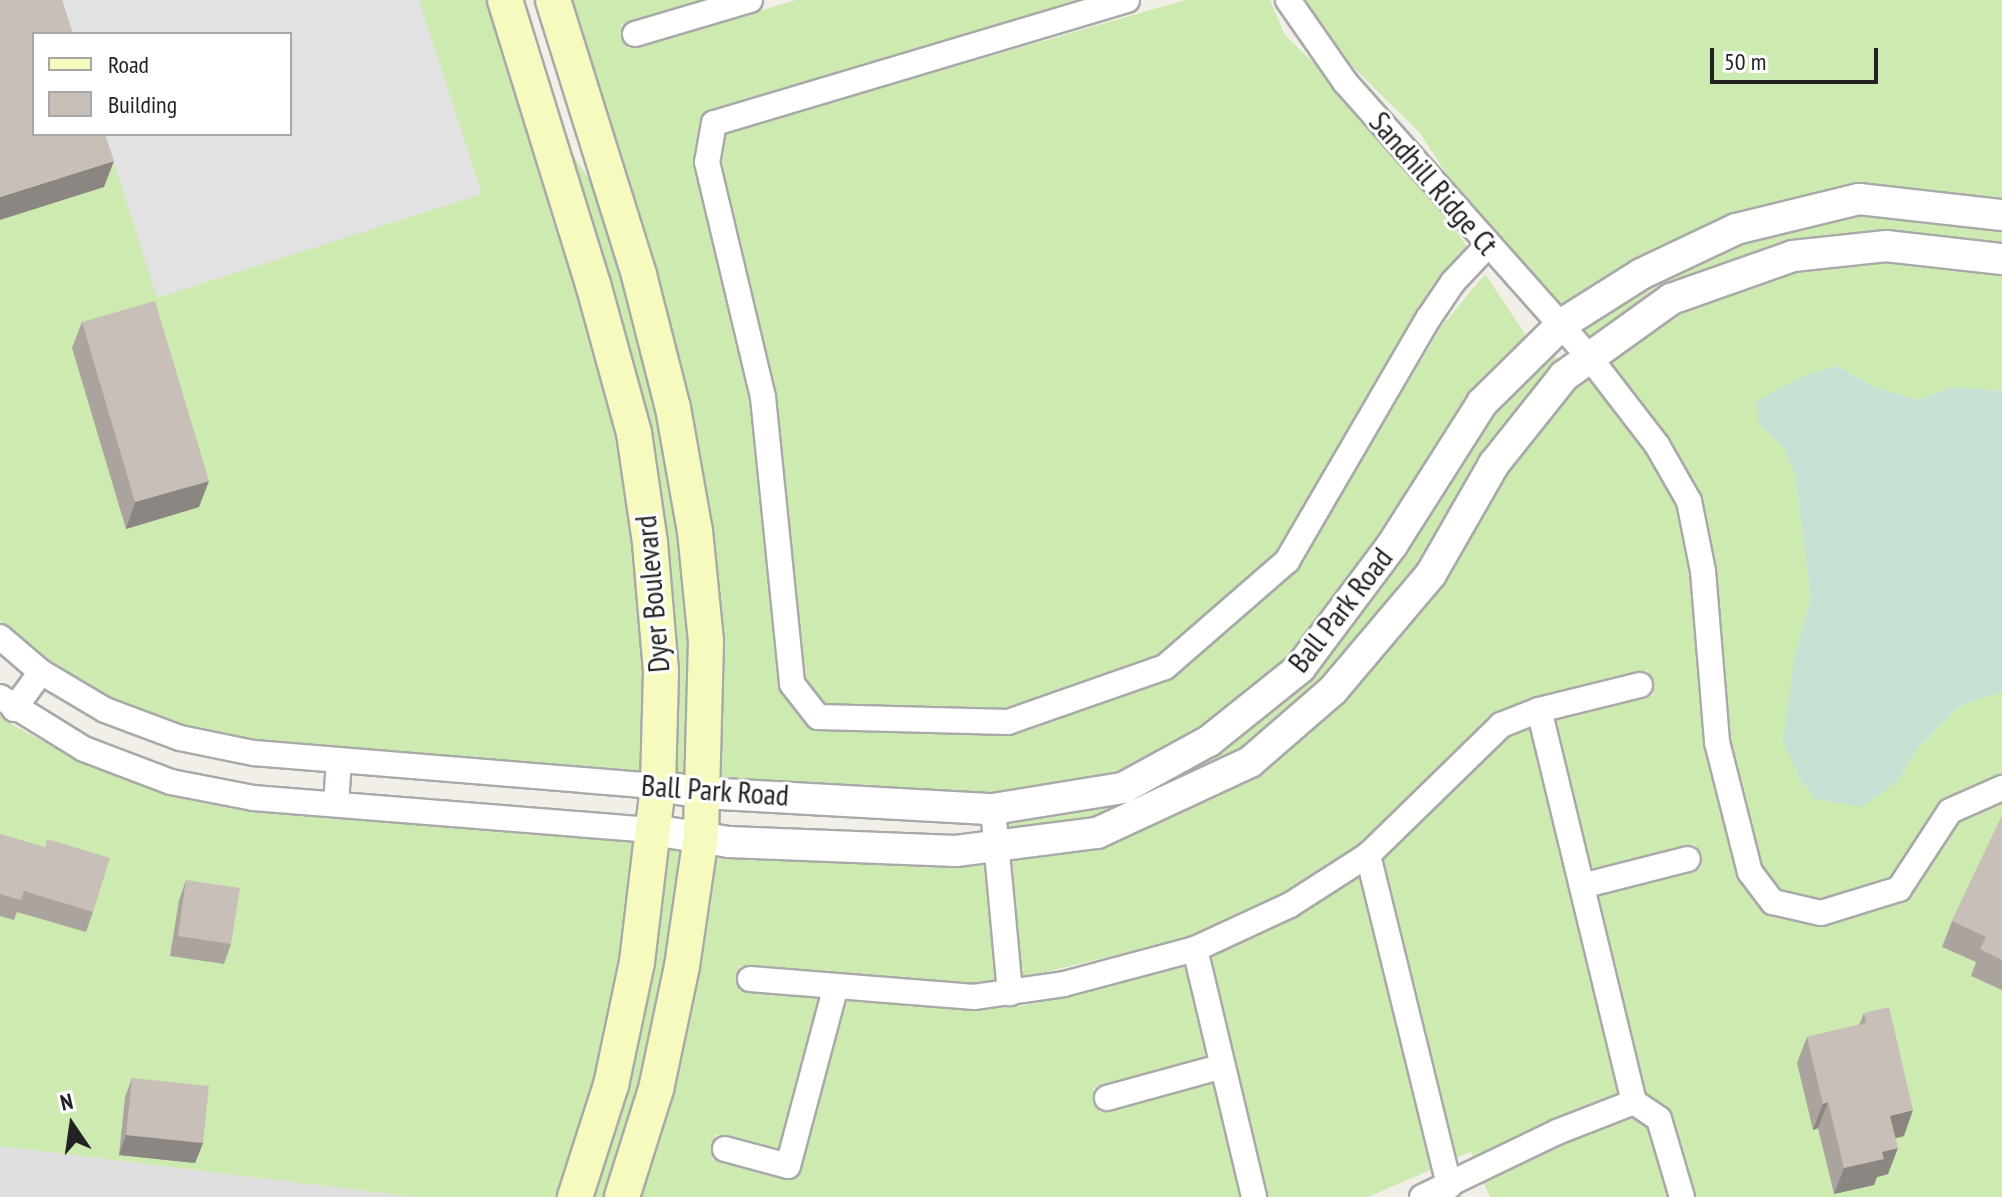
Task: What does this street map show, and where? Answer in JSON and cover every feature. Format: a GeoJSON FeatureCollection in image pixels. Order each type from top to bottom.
{"type":"FeatureCollection","features":[{"type":"Feature","properties":{"kind":"main road","name":"Dyer Boulevard"},"geometry":{"type":"LineString","coordinates":[[505,0],[593,284],[634,433],[650,543],[661,672],[658,786],[631,993],[611,1085],[575,1197]]}},
{"type":"Feature","properties":{"kind":"main road"},"geometry":{"type":"LineString","coordinates":[[533,0],[577,142],[614,194]]}},
{"type":"Feature","properties":{"kind":"main road","name":"Dyer Boulevard"},"geometry":{"type":"LineString","coordinates":[[553,0],[639,275],[673,408],[695,531],[706,641],[701,836],[682,966],[659,1074],[622,1197]]}},
{"type":"Feature","properties":{"kind":"street"},"geometry":{"type":"LineString","coordinates":[[635,34],[750,0]]}},
{"type":"Feature","properties":{"kind":"street"},"geometry":{"type":"LineString","coordinates":[[1127,0],[714,123],[707,162],[763,397],[792,684],[818,717],[1008,722],[1165,667],[1287,561],[1428,319],[1453,282],[1488,245]]}},
{"type":"Feature","properties":{"kind":"street","name":"Sandhill Ridge Ct"},"geometry":{"type":"LineString","coordinates":[[1288,0],[1345,82],[1590,358],[1657,445],[1689,501],[1703,571],[1717,742],[1750,872],[1773,902],[1821,913],[1899,889],[1950,811],[2002,788]]}},
{"type":"Feature","properties":{"kind":"street","name":"Ball Park Road"},"geometry":{"type":"LineString","coordinates":[[0,637],[41,672],[105,710],[180,738],[254,753],[658,786],[703,793],[993,809],[1123,788],[1209,741],[1300,668],[1392,545],[1482,403],[1562,324],[1641,274],[1736,229],[1859,199],[2002,215]]}},
{"type":"Feature","properties":{"kind":"street","name":"Ball Park Road"},"geometry":{"type":"LineString","coordinates":[[41,672],[7,703],[84,749],[171,782],[253,798],[653,830],[729,842],[956,851],[1097,833],[1250,762],[1333,690],[1421,586],[1494,464],[1564,376],[1671,299],[1793,256],[1886,246],[2002,259]]}},
{"type":"Feature","properties":{"kind":"street"},"geometry":{"type":"LineString","coordinates":[[750,979],[974,997],[1064,984],[1195,949],[1290,905],[1368,855],[1501,725],[1539,710],[1640,685]]}},
{"type":"Feature","properties":{"kind":"street"},"geometry":{"type":"LineString","coordinates":[[1539,710],[1634,1102],[1659,1119],[1682,1197]]}},
{"type":"Feature","properties":{"kind":"street"},"geometry":{"type":"LineString","coordinates":[[336,804],[339,760]]}},
{"type":"Feature","properties":{"kind":"street"},"geometry":{"type":"LineString","coordinates":[[993,809],[1010,993]]}},
{"type":"Feature","properties":{"kind":"street"},"geometry":{"type":"LineString","coordinates":[[1368,855],[1449,1186]]}},
{"type":"Feature","properties":{"kind":"street"},"geometry":{"type":"LineString","coordinates":[[1582,886],[1688,859]]}},
{"type":"Feature","properties":{"kind":"street"},"geometry":{"type":"LineString","coordinates":[[1195,949],[1254,1197]]}},
{"type":"Feature","properties":{"kind":"street"},"geometry":{"type":"LineString","coordinates":[[725,1149],[788,1166],[836,986]]}},
{"type":"Feature","properties":{"kind":"street"},"geometry":{"type":"LineString","coordinates":[[1107,1098],[1223,1066]]}},
{"type":"Feature","properties":{"kind":"street"},"geometry":{"type":"LineString","coordinates":[[1422,1197],[1557,1132],[1634,1102]]}},
{"type":"Feature","properties":{"kind":"shaded area"},"geometry":{"type":"Polygon","coordinates":[[[62,0],[419,0],[482,194],[157,298],[106,136],[292,136],[292,32],[72,32],[62,0]]]}},
{"type":"Feature","properties":{"kind":"shaded area"},"geometry":{"type":"Polygon","coordinates":[[[0,1146],[414,1197],[0,1197],[0,1146]]]}},
{"type":"Feature","properties":{"kind":"green space"},"geometry":{"type":"Polygon","coordinates":[[[0,0],[493,0],[622,436],[649,672],[647,772],[255,740],[182,725],[109,698],[47,661],[0,621],[0,0]]]}},
{"type":"Feature","properties":{"kind":"green space"},"geometry":{"type":"Polygon","coordinates":[[[565,0],[704,0],[621,24],[628,49],[796,0],[1091,0],[711,110],[703,120],[752,399],[780,685],[810,726],[818,730],[1008,735],[1173,678],[1297,569],[1441,327],[1485,274],[1527,337],[1472,394],[1382,537],[1292,659],[1203,730],[1119,775],[992,796],[715,780],[718,642],[565,0]]]}},
{"type":"Feature","properties":{"kind":"green space"},"geometry":{"type":"Polygon","coordinates":[[[1185,0],[1270,0],[1285,35],[1401,148],[1471,253],[1279,552],[1159,656],[1006,709],[823,704],[803,679],[719,162],[724,133],[1185,0]]]}},
{"type":"Feature","properties":{"kind":"green space"},"geometry":{"type":"Polygon","coordinates":[[[1295,0],[2002,0],[2002,202],[1856,186],[1545,322],[1419,132],[1302,17],[1295,0]]]}},
{"type":"Feature","properties":{"kind":"green space"},"geometry":{"type":"Polygon","coordinates":[[[566,145],[603,200],[662,411],[695,640],[692,778],[670,775],[672,672],[566,145]]]}},
{"type":"Feature","properties":{"kind":"green space"},"geometry":{"type":"Polygon","coordinates":[[[1860,212],[2002,228],[2002,246],[1887,233],[1588,343],[1570,336],[1647,286],[1740,242],[1860,212]]]}},
{"type":"Feature","properties":{"kind":"green space"},"geometry":{"type":"Polygon","coordinates":[[[1886,259],[2002,272],[2002,391],[1951,387],[1919,400],[1874,387],[1837,366],[1759,424],[1784,448],[1795,474],[1811,599],[1795,654],[1800,779],[1815,799],[1862,806],[1897,782],[1918,748],[1959,706],[2002,692],[2002,775],[1940,803],[1892,878],[1820,900],[1779,890],[1761,866],[1728,740],[1665,437],[1607,361],[1676,311],[1796,269],[1886,259]]]}},
{"type":"Feature","properties":{"kind":"green space"},"geometry":{"type":"Polygon","coordinates":[[[1545,353],[1564,361],[1422,566],[1325,681],[1244,751],[1094,821],[1007,831],[1006,820],[1117,802],[1118,805],[1136,799],[1136,796],[1216,752],[1491,411],[1545,353]]]}},
{"type":"Feature","properties":{"kind":"green space"},"geometry":{"type":"Polygon","coordinates":[[[1837,366],[1874,387],[1919,400],[1951,387],[2002,391],[2002,692],[1959,706],[1918,748],[1897,782],[1862,807],[1815,799],[1800,779],[1783,742],[1795,654],[1811,599],[1795,474],[1784,448],[1759,424],[1756,401],[1804,376],[1837,366]]]}},
{"type":"Feature","properties":{"kind":"green space"},"geometry":{"type":"Polygon","coordinates":[[[1588,375],[1648,453],[1678,506],[1742,880],[1764,910],[1824,926],[1903,902],[1957,822],[2002,803],[2002,1197],[1490,1197],[1484,1183],[1562,1144],[1638,1115],[1596,896],[1702,868],[1695,844],[1590,870],[1554,720],[1654,695],[1648,670],[1526,700],[1497,712],[1362,843],[1285,893],[1191,937],[1020,978],[1009,857],[1258,773],[1572,387],[1588,375]]]}},
{"type":"Feature","properties":{"kind":"green space"},"geometry":{"type":"Polygon","coordinates":[[[0,714],[15,726],[81,762],[167,794],[253,811],[640,842],[626,959],[600,1081],[562,1197],[414,1197],[0,1146],[0,714]]]}},
{"type":"Feature","properties":{"kind":"green space"},"geometry":{"type":"Polygon","coordinates":[[[1532,727],[1620,1094],[1552,1120],[1475,1159],[1471,1152],[1454,1159],[1381,860],[1508,736],[1532,727]]]}},
{"type":"Feature","properties":{"kind":"green space"},"geometry":{"type":"Polygon","coordinates":[[[663,845],[687,848],[645,1085],[609,1197],[587,1197],[663,845]]]}},
{"type":"Feature","properties":{"kind":"green space"},"geometry":{"type":"Polygon","coordinates":[[[710,851],[986,860],[997,982],[974,984],[739,966],[739,991],[820,998],[779,1151],[716,1134],[712,1159],[785,1179],[799,1171],[845,1000],[974,1010],[1022,1006],[1187,965],[1209,1056],[1093,1088],[1100,1113],[1215,1081],[1243,1197],[634,1197],[710,851]]]}},
{"type":"Feature","properties":{"kind":"green space"},"geometry":{"type":"Polygon","coordinates":[[[1361,875],[1433,1169],[1368,1197],[1266,1197],[1209,957],[1295,917],[1361,875]]]}},
{"type":"Feature","properties":{"kind":"building"},"geometry":{"type":"Polygon","coordinates":[[[0,0],[62,0],[72,32],[32,32],[32,136],[106,136],[114,161],[0,197],[0,0]]]}},
{"type":"Feature","properties":{"kind":"building"},"geometry":{"type":"Polygon","coordinates":[[[155,301],[209,481],[135,502],[82,322],[155,301]]]}},
{"type":"Feature","properties":{"kind":"building"},"geometry":{"type":"Polygon","coordinates":[[[2002,816],[2002,960],[1980,949],[1986,937],[1952,921],[2002,816]]]}},
{"type":"Feature","properties":{"kind":"building"},"geometry":{"type":"Polygon","coordinates":[[[0,834],[45,847],[47,839],[110,858],[93,912],[24,891],[21,900],[0,894],[0,834]]]}},
{"type":"Feature","properties":{"kind":"building"},"geometry":{"type":"Polygon","coordinates":[[[186,880],[240,888],[231,944],[178,936],[186,880]]]}},
{"type":"Feature","properties":{"kind":"building"},"geometry":{"type":"Polygon","coordinates":[[[1889,1007],[1913,1110],[1890,1116],[1898,1148],[1882,1152],[1884,1159],[1844,1168],[1828,1102],[1823,1104],[1807,1037],[1866,1023],[1864,1013],[1889,1007]]]}},
{"type":"Feature","properties":{"kind":"building"},"geometry":{"type":"Polygon","coordinates":[[[132,1078],[209,1086],[203,1143],[126,1135],[132,1078]]]}}]}
